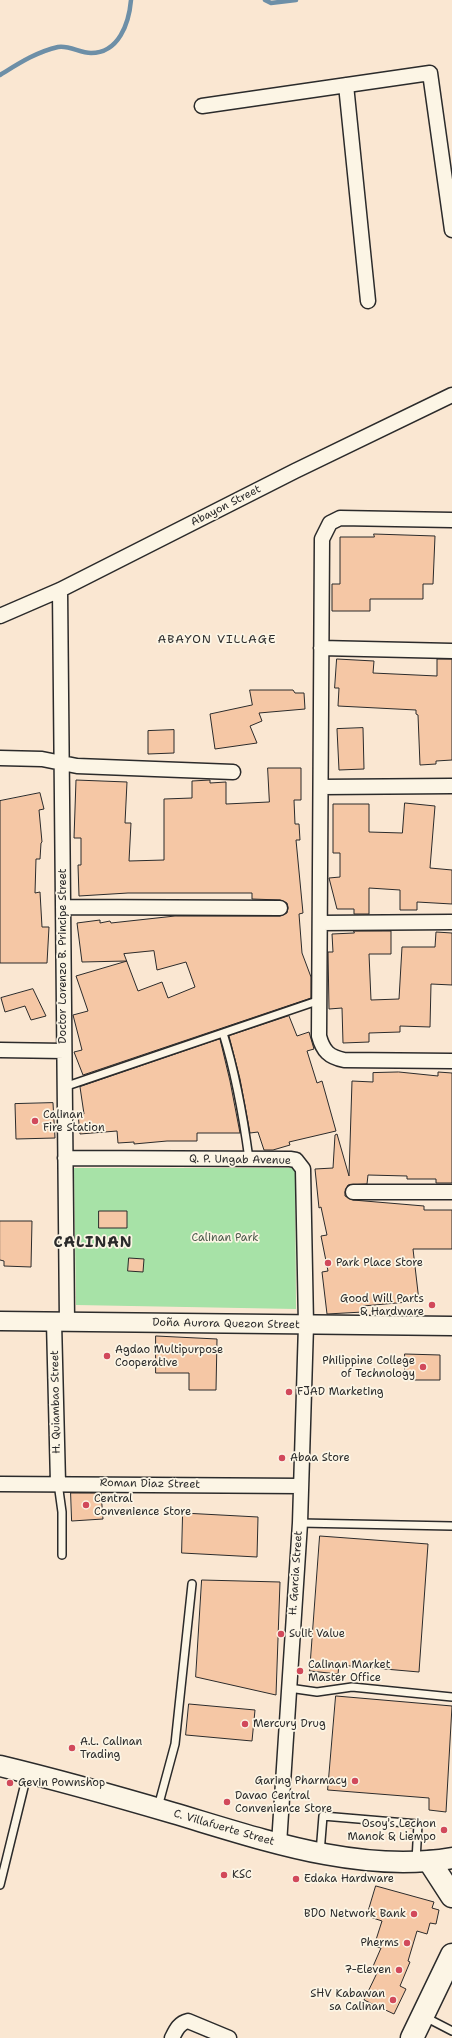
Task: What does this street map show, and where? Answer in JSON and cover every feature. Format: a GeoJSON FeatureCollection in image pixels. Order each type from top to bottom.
{"type":"FeatureCollection","features":[{"type":"Feature","properties":{"kind":"highway"},"geometry":{"type":"LineString","coordinates":[[423,1862],[452,1896]]}},
{"type":"Feature","properties":{"kind":"highway"},"geometry":{"type":"LineString","coordinates":[[412,2038],[450,1963]]}},
{"type":"Feature","properties":{"kind":"main road","name":"C. Villafuerte Street"},"geometry":{"type":"LineString","coordinates":[[0,1766],[279,1844],[320,1853],[359,1858],[423,1862],[452,1858]]}},
{"type":"Feature","properties":{"kind":"street"},"geometry":{"type":"LineString","coordinates":[[202,106],[430,73],[452,230]]}},
{"type":"Feature","properties":{"kind":"street"},"geometry":{"type":"LineString","coordinates":[[346,85],[368,301]]}},
{"type":"Feature","properties":{"kind":"street","name":"Abayon Street"},"geometry":{"type":"LineString","coordinates":[[0,616],[60,590],[295,471],[452,395]]}},
{"type":"Feature","properties":{"kind":"street"},"geometry":{"type":"LineString","coordinates":[[452,520],[340,518],[330,523],[322,539],[319,1036],[327,1053],[334,1058],[344,1060],[452,1061]]}},
{"type":"Feature","properties":{"kind":"street","name":"Doctor Lorenzo B. Principe Street"},"geometry":{"type":"LineString","coordinates":[[60,590],[65,1158],[60,1322]]}},
{"type":"Feature","properties":{"kind":"street"},"geometry":{"type":"LineString","coordinates":[[321,648],[452,651]]}},
{"type":"Feature","properties":{"kind":"street"},"geometry":{"type":"LineString","coordinates":[[0,758],[42,759],[77,766],[233,772]]}},
{"type":"Feature","properties":{"kind":"street"},"geometry":{"type":"LineString","coordinates":[[321,787],[452,786]]}},
{"type":"Feature","properties":{"kind":"street"},"geometry":{"type":"LineString","coordinates":[[63,907],[280,908]]}},
{"type":"Feature","properties":{"kind":"street"},"geometry":{"type":"LineString","coordinates":[[320,924],[452,922]]}},
{"type":"Feature","properties":{"kind":"street"},"geometry":{"type":"LineString","coordinates":[[0,1050],[64,1051]]}},
{"type":"Feature","properties":{"kind":"street","name":"Q. P. Ungab Avenue"},"geometry":{"type":"LineString","coordinates":[[65,1158],[296,1160],[303,1169],[306,1325]]}},
{"type":"Feature","properties":{"kind":"street"},"geometry":{"type":"LineString","coordinates":[[353,1192],[452,1192]]}},
{"type":"Feature","properties":{"kind":"street","name":"Doña Aurora Quezon Street"},"geometry":{"type":"LineString","coordinates":[[0,1321],[452,1326]]}},
{"type":"Feature","properties":{"kind":"street","name":"H. Quiambao Street"},"geometry":{"type":"LineString","coordinates":[[58,1483],[60,1322]]}},
{"type":"Feature","properties":{"kind":"street","name":"H. Garcia Street"},"geometry":{"type":"LineString","coordinates":[[279,1844],[300,1523],[306,1325]]}},
{"type":"Feature","properties":{"kind":"street","name":"Roman Diaz Street"},"geometry":{"type":"LineString","coordinates":[[0,1484],[58,1483],[301,1486]]}},
{"type":"Feature","properties":{"kind":"street"},"geometry":{"type":"LineString","coordinates":[[172,2038],[182,2022],[188,2021],[229,2038]]}},
{"type":"Feature","properties":{"kind":"lane"},"geometry":{"type":"LineString","coordinates":[[64,1087],[320,1000]]}},
{"type":"Feature","properties":{"kind":"lane"},"geometry":{"type":"LineString","coordinates":[[223,1033],[241,1098],[249,1159]]}},
{"type":"Feature","properties":{"kind":"lane"},"geometry":{"type":"LineString","coordinates":[[58,1483],[62,1512],[62,1555]]}},
{"type":"Feature","properties":{"kind":"lane"},"geometry":{"type":"LineString","coordinates":[[300,1523],[452,1526]]}},
{"type":"Feature","properties":{"kind":"lane"},"geometry":{"type":"LineString","coordinates":[[158,1809],[175,1744],[192,1584]]}},
{"type":"Feature","properties":{"kind":"lane"},"geometry":{"type":"LineString","coordinates":[[289,1688],[317,1692],[352,1687],[452,1697]]}},
{"type":"Feature","properties":{"kind":"lane"},"geometry":{"type":"LineString","coordinates":[[0,1885],[27,1773]]}},
{"type":"Feature","properties":{"kind":"lane"},"geometry":{"type":"LineString","coordinates":[[320,1853],[323,1816],[418,1824],[423,1862]]}},
{"type":"Feature","properties":{"kind":"lane"},"geometry":{"type":"LineString","coordinates":[[423,2016],[452,2031]]}},
{"type":"Feature","properties":{"kind":"green space","name":"Calinan Park"},"geometry":{"type":"Polygon","coordinates":[[[74,1168],[295,1168],[296,1309],[76,1305],[74,1168]]]}},
{"type":"Feature","properties":{"kind":"building"},"geometry":{"type":"Polygon","coordinates":[[[374,534],[435,536],[433,584],[423,584],[423,599],[370,599],[370,611],[332,611],[332,584],[340,584],[340,537],[374,537],[374,534]]]}},
{"type":"Feature","properties":{"kind":"building"},"geometry":{"type":"Polygon","coordinates":[[[337,659],[374,661],[373,673],[437,676],[437,659],[452,659],[452,760],[436,761],[436,764],[420,765],[418,715],[416,714],[416,710],[338,706],[339,688],[335,688],[337,659]]]}},
{"type":"Feature","properties":{"kind":"building"},"geometry":{"type":"Polygon","coordinates":[[[250,690],[293,690],[295,693],[304,693],[305,709],[259,713],[262,721],[250,726],[257,743],[215,749],[210,714],[252,705],[250,690]]]}},
{"type":"Feature","properties":{"kind":"building"},"geometry":{"type":"Polygon","coordinates":[[[363,728],[364,769],[339,770],[337,729],[363,728]]]}},
{"type":"Feature","properties":{"kind":"building"},"geometry":{"type":"Polygon","coordinates":[[[174,730],[174,753],[148,754],[148,731],[174,730]]]}},
{"type":"Feature","properties":{"kind":"building"},"geometry":{"type":"Polygon","coordinates":[[[268,768],[301,768],[301,800],[294,800],[295,824],[299,824],[300,840],[296,840],[303,913],[299,914],[302,953],[311,977],[311,998],[83,1075],[74,1052],[82,1050],[73,1015],[88,1011],[76,976],[127,961],[82,962],[77,923],[100,920],[100,923],[110,921],[111,923],[175,916],[280,916],[287,913],[288,908],[287,903],[280,900],[252,899],[252,893],[128,893],[79,896],[78,865],[81,865],[81,838],[74,838],[76,780],[127,782],[125,823],[131,823],[129,861],[164,860],[164,799],[192,798],[192,781],[210,780],[210,783],[226,782],[226,804],[269,802],[268,768]],[[154,951],[124,954],[138,991],[162,982],[168,998],[195,987],[186,962],[157,970],[154,951]]]}},
{"type":"Feature","properties":{"kind":"building"},"geometry":{"type":"Polygon","coordinates":[[[40,793],[44,809],[39,810],[42,842],[40,859],[36,859],[35,893],[40,892],[42,927],[49,927],[47,963],[0,963],[0,801],[40,793]]]}},
{"type":"Feature","properties":{"kind":"building"},"geometry":{"type":"Polygon","coordinates":[[[405,803],[435,806],[430,868],[452,870],[452,904],[417,902],[417,910],[400,910],[400,890],[369,888],[369,914],[354,914],[354,909],[337,909],[329,878],[340,877],[340,853],[333,853],[333,804],[369,804],[369,832],[402,833],[405,803]]]}},
{"type":"Feature","properties":{"kind":"building"},"geometry":{"type":"Polygon","coordinates":[[[354,931],[391,931],[391,954],[369,954],[371,1000],[399,999],[402,947],[435,947],[436,932],[452,933],[452,985],[431,984],[430,1027],[400,1026],[400,1032],[369,1033],[369,1042],[343,1043],[342,1008],[329,1009],[328,952],[333,952],[332,934],[354,933],[354,931]]]}},
{"type":"Feature","properties":{"kind":"building"},"geometry":{"type":"Polygon","coordinates":[[[33,989],[46,1016],[31,1020],[25,1006],[5,1012],[1,998],[33,989]]]}},
{"type":"Feature","properties":{"kind":"building"},"geometry":{"type":"Polygon","coordinates":[[[289,1016],[297,1036],[309,1032],[314,1049],[307,1051],[317,1083],[322,1081],[336,1131],[289,1142],[290,1145],[273,1150],[264,1150],[258,1132],[250,1133],[240,1079],[229,1036],[289,1016]]]}},
{"type":"Feature","properties":{"kind":"building"},"geometry":{"type":"Polygon","coordinates":[[[220,1039],[240,1133],[197,1133],[197,1141],[167,1141],[134,1144],[134,1142],[118,1143],[117,1131],[80,1134],[78,1114],[84,1114],[80,1087],[220,1039]]]}},
{"type":"Feature","properties":{"kind":"building"},"geometry":{"type":"Polygon","coordinates":[[[399,1072],[438,1076],[438,1072],[452,1073],[452,1183],[436,1183],[436,1179],[407,1179],[407,1176],[368,1175],[367,1184],[348,1185],[345,1196],[353,1200],[424,1206],[424,1210],[452,1210],[452,1249],[413,1249],[419,1301],[363,1306],[363,1312],[327,1314],[322,1272],[328,1271],[321,1236],[327,1235],[321,1207],[319,1208],[315,1169],[333,1168],[335,1135],[337,1134],[349,1176],[352,1081],[373,1082],[373,1073],[399,1072]]]}},
{"type":"Feature","properties":{"kind":"building","name":"Calinan Fire Station"},"geometry":{"type":"Polygon","coordinates":[[[53,1103],[55,1138],[16,1139],[15,1104],[53,1103]]]}},
{"type":"Feature","properties":{"kind":"building"},"geometry":{"type":"Polygon","coordinates":[[[99,1211],[127,1211],[127,1228],[99,1228],[99,1211]]]}},
{"type":"Feature","properties":{"kind":"building"},"geometry":{"type":"Polygon","coordinates":[[[0,1221],[32,1221],[31,1267],[4,1266],[4,1261],[0,1260],[0,1221]]]}},
{"type":"Feature","properties":{"kind":"building"},"geometry":{"type":"Polygon","coordinates":[[[129,1258],[144,1259],[143,1272],[128,1271],[129,1258]]]}},
{"type":"Feature","properties":{"kind":"building"},"geometry":{"type":"Polygon","coordinates":[[[156,1336],[217,1339],[216,1390],[189,1390],[189,1373],[156,1373],[156,1336]]]}},
{"type":"Feature","properties":{"kind":"building","name":"Philippine College of Technology"},"geometry":{"type":"Polygon","coordinates":[[[405,1354],[440,1355],[440,1380],[405,1380],[405,1354]]]}},
{"type":"Feature","properties":{"kind":"building"},"geometry":{"type":"Polygon","coordinates":[[[71,1493],[101,1493],[103,1519],[72,1521],[71,1493]]]}},
{"type":"Feature","properties":{"kind":"building"},"geometry":{"type":"Polygon","coordinates":[[[183,1513],[258,1517],[257,1557],[182,1553],[183,1513]]]}},
{"type":"Feature","properties":{"kind":"building"},"geometry":{"type":"Polygon","coordinates":[[[320,1536],[428,1544],[419,1672],[339,1665],[338,1674],[310,1671],[320,1536]]]}},
{"type":"Feature","properties":{"kind":"building"},"geometry":{"type":"Polygon","coordinates":[[[202,1580],[280,1582],[276,1695],[196,1677],[202,1580]]]}},
{"type":"Feature","properties":{"kind":"building"},"geometry":{"type":"Polygon","coordinates":[[[336,1696],[452,1706],[446,1812],[429,1810],[429,1798],[328,1790],[336,1696]]]}},
{"type":"Feature","properties":{"kind":"building"},"geometry":{"type":"Polygon","coordinates":[[[189,1704],[255,1710],[252,1741],[186,1735],[189,1704]]]}},
{"type":"Feature","properties":{"kind":"building"},"geometry":{"type":"Polygon","coordinates":[[[376,1886],[434,1902],[432,1908],[439,1910],[436,1924],[430,1923],[427,1934],[417,1931],[408,1961],[410,1962],[400,1986],[406,1989],[394,2014],[364,2000],[377,1973],[371,1971],[381,1948],[374,1946],[382,1921],[367,1916],[376,1886]]]}},
{"type":"Feature","properties":{"kind":"waterway"},"geometry":{"type":"LineString","coordinates":[[0,75],[35,55],[58,47],[66,47],[91,53],[101,52],[109,48],[121,35],[125,27],[131,0]]}},
{"type":"Feature","properties":{"kind":"waterway"},"geometry":{"type":"LineString","coordinates":[[265,0],[271,3],[296,0]]}},
{"type":"Feature","properties":{"kind":"place","name":"Calinan Fire Station"},"geometry":{"type":"Point","coordinates":[35,1121]}},
{"type":"Feature","properties":{"kind":"place","name":"Park Place Store"},"geometry":{"type":"Point","coordinates":[328,1263]}},
{"type":"Feature","properties":{"kind":"place","name":"Good Will Parts & Hardware"},"geometry":{"type":"Point","coordinates":[432,1305]}},
{"type":"Feature","properties":{"kind":"place","name":"Agdao Multipurpose Cooperative"},"geometry":{"type":"Point","coordinates":[107,1356]}},
{"type":"Feature","properties":{"kind":"place","name":"Philippine College of Technology"},"geometry":{"type":"Point","coordinates":[423,1367]}},
{"type":"Feature","properties":{"kind":"place","name":"FJAD Marketing"},"geometry":{"type":"Point","coordinates":[289,1392]}},
{"type":"Feature","properties":{"kind":"place","name":"Abaa Store"},"geometry":{"type":"Point","coordinates":[282,1458]}},
{"type":"Feature","properties":{"kind":"place","name":"Central Convenience Store"},"geometry":{"type":"Point","coordinates":[86,1505]}},
{"type":"Feature","properties":{"kind":"place","name":"Sulit Value"},"geometry":{"type":"Point","coordinates":[281,1634]}},
{"type":"Feature","properties":{"kind":"place","name":"Calinan Market Master Office"},"geometry":{"type":"Point","coordinates":[300,1671]}},
{"type":"Feature","properties":{"kind":"place","name":"Mercury Drug"},"geometry":{"type":"Point","coordinates":[245,1724]}},
{"type":"Feature","properties":{"kind":"place","name":"A.L. Calinan Trading"},"geometry":{"type":"Point","coordinates":[72,1748]}},
{"type":"Feature","properties":{"kind":"place","name":"Garing Pharmacy"},"geometry":{"type":"Point","coordinates":[355,1781]}},
{"type":"Feature","properties":{"kind":"place","name":"Gevin Pownshop"},"geometry":{"type":"Point","coordinates":[10,1783]}},
{"type":"Feature","properties":{"kind":"place","name":"Davao Central Convenience Store"},"geometry":{"type":"Point","coordinates":[227,1802]}},
{"type":"Feature","properties":{"kind":"place","name":"Osoy's Lechon Manok & Liempo"},"geometry":{"type":"Point","coordinates":[444,1830]}},
{"type":"Feature","properties":{"kind":"place","name":"KSC"},"geometry":{"type":"Point","coordinates":[224,1875]}},
{"type":"Feature","properties":{"kind":"place","name":"Edaka Hardware"},"geometry":{"type":"Point","coordinates":[296,1879]}},
{"type":"Feature","properties":{"kind":"place","name":"BDO Network Bank"},"geometry":{"type":"Point","coordinates":[414,1914]}},
{"type":"Feature","properties":{"kind":"place","name":"Pherms"},"geometry":{"type":"Point","coordinates":[407,1943]}},
{"type":"Feature","properties":{"kind":"place","name":"7-Eleven"},"geometry":{"type":"Point","coordinates":[399,1970]}},
{"type":"Feature","properties":{"kind":"place","name":"SHV Kabawan sa Calinan"},"geometry":{"type":"Point","coordinates":[393,2000]}},
{"type":"Feature","properties":{"kind":"district","name":"ABAYON VILLAGE"},"geometry":{"type":"Point","coordinates":[217,640]}},
{"type":"Feature","properties":{"kind":"district","name":"CALINAN"},"geometry":{"type":"Point","coordinates":[93,1243]}}]}
